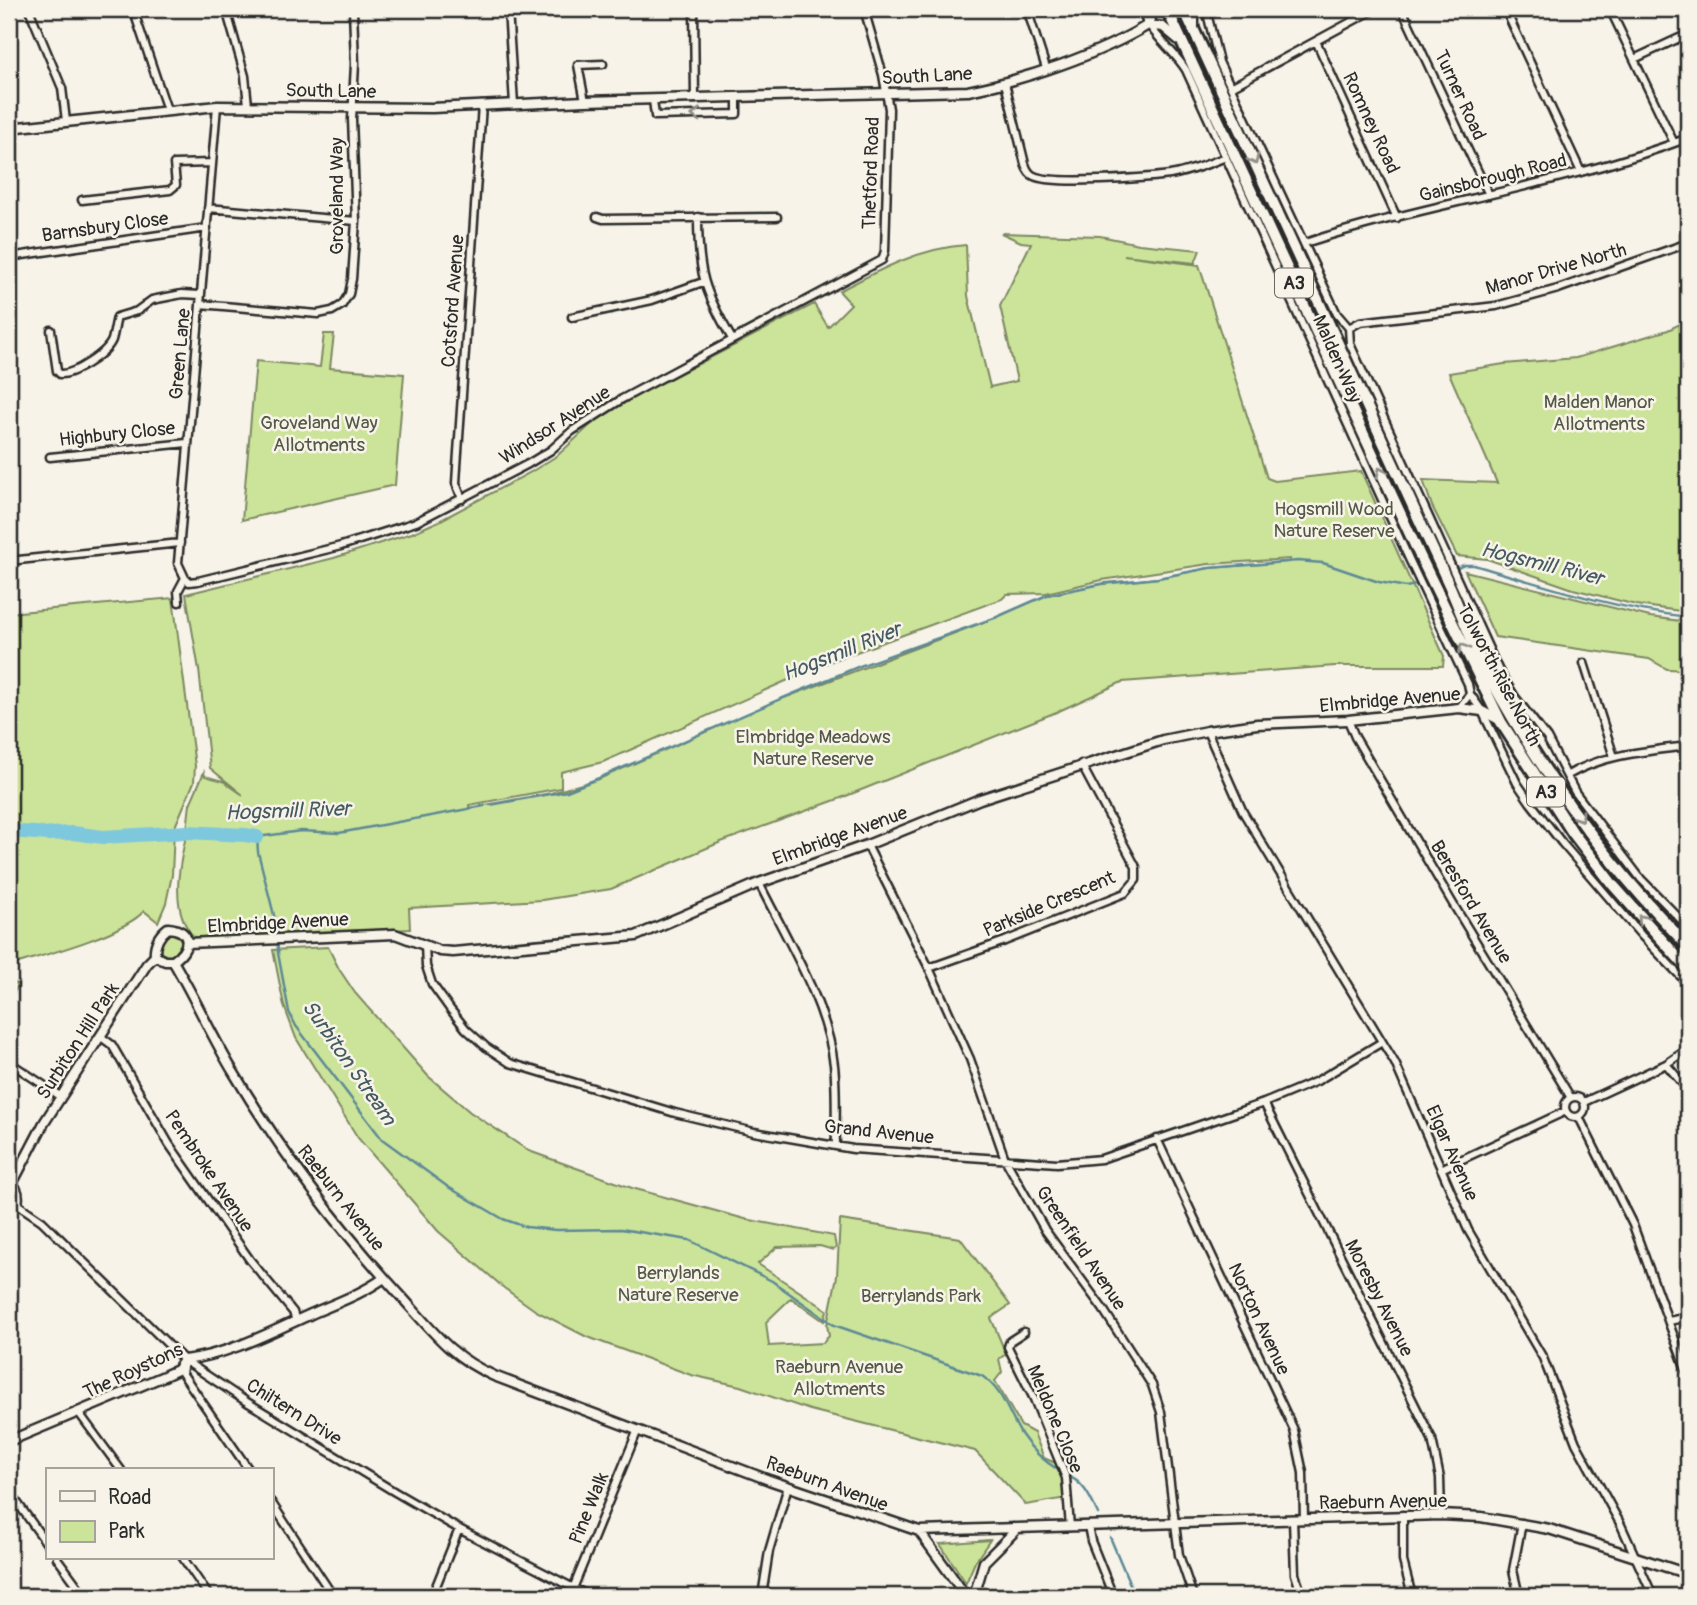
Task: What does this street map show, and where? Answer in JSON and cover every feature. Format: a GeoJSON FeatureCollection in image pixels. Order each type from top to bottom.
{"type":"FeatureCollection","features":[{"type":"Feature","properties":{"kind":"highway","name":"Malden Way"},"geometry":{"type":"LineString","coordinates":[[1167,9],[1432,595]]}},
{"type":"Feature","properties":{"kind":"highway","name":"Malden Way"},"geometry":{"type":"LineString","coordinates":[[1184,9],[1454,586]]}},
{"type":"Feature","properties":{"kind":"highway","name":"A3"},"geometry":{"type":"LineString","coordinates":[[1454,586],[1488,673],[1524,738],[1624,875],[1688,946]]}},
{"type":"Feature","properties":{"kind":"highway","name":"Tolworth Rise North"},"geometry":{"type":"LineString","coordinates":[[1432,595],[1501,722],[1573,833],[1620,894],[1688,968]]}},
{"type":"Feature","properties":{"kind":"street"},"geometry":{"type":"LineString","coordinates":[[29,9],[62,88],[66,121]]}},
{"type":"Feature","properties":{"kind":"street"},"geometry":{"type":"LineString","coordinates":[[133,9],[167,110]]}},
{"type":"Feature","properties":{"kind":"street"},"geometry":{"type":"LineString","coordinates":[[226,9],[245,76],[248,105]]}},
{"type":"Feature","properties":{"kind":"street","name":"Groveland Way"},"geometry":{"type":"LineString","coordinates":[[200,304],[318,314],[342,306],[349,295],[356,221],[352,107],[355,64],[353,9]]}},
{"type":"Feature","properties":{"kind":"street"},"geometry":{"type":"LineString","coordinates":[[508,9],[514,104]]}},
{"type":"Feature","properties":{"kind":"street"},"geometry":{"type":"LineString","coordinates":[[694,9],[695,99]]}},
{"type":"Feature","properties":{"kind":"street","name":"Thetford Road"},"geometry":{"type":"LineString","coordinates":[[864,9],[889,109],[884,257]]}},
{"type":"Feature","properties":{"kind":"street"},"geometry":{"type":"LineString","coordinates":[[1027,9],[1046,68]]}},
{"type":"Feature","properties":{"kind":"street","name":"Malden Way"},"geometry":{"type":"LineString","coordinates":[[1142,9],[1148,25],[1166,43],[1186,70],[1415,559]]}},
{"type":"Feature","properties":{"kind":"street"},"geometry":{"type":"LineString","coordinates":[[1154,9],[1148,25],[1168,30],[1184,44]]}},
{"type":"Feature","properties":{"kind":"street"},"geometry":{"type":"LineString","coordinates":[[1194,9],[1195,31]]}},
{"type":"Feature","properties":{"kind":"street","name":"Malden Way"},"geometry":{"type":"LineString","coordinates":[[1206,9],[1214,46],[1231,86],[1337,314],[1349,328],[1350,344],[1415,483],[1438,550]]}},
{"type":"Feature","properties":{"kind":"street"},"geometry":{"type":"LineString","coordinates":[[1231,86],[1375,9]]}},
{"type":"Feature","properties":{"kind":"street","name":"Turner Road"},"geometry":{"type":"LineString","coordinates":[[1402,9],[1489,195]]}},
{"type":"Feature","properties":{"kind":"street"},"geometry":{"type":"LineString","coordinates":[[1505,9],[1581,172]]}},
{"type":"Feature","properties":{"kind":"street"},"geometry":{"type":"LineString","coordinates":[[1610,9],[1674,144]]}},
{"type":"Feature","properties":{"kind":"street","name":"South Lane"},"geometry":{"type":"LineString","coordinates":[[9,128],[217,106],[432,108],[585,101],[968,91],[1005,83],[1104,48],[1148,25]]}},
{"type":"Feature","properties":{"kind":"street"},"geometry":{"type":"LineString","coordinates":[[1634,59],[1688,34]]}},
{"type":"Feature","properties":{"kind":"street","name":"Romney Road"},"geometry":{"type":"LineString","coordinates":[[1316,41],[1397,218]]}},
{"type":"Feature","properties":{"kind":"street"},"geometry":{"type":"LineString","coordinates":[[585,101],[578,65],[603,64]]}},
{"type":"Feature","properties":{"kind":"street"},"geometry":{"type":"LineString","coordinates":[[1005,83],[1027,171],[1037,177],[1076,180],[1171,175],[1203,167],[1226,157]]}},
{"type":"Feature","properties":{"kind":"street"},"geometry":{"type":"LineString","coordinates":[[653,100],[654,116],[737,114],[737,98]]}},
{"type":"Feature","properties":{"kind":"street","name":"Cotsford Avenue"},"geometry":{"type":"LineString","coordinates":[[462,499],[456,483],[482,105]]}},
{"type":"Feature","properties":{"kind":"street","name":"Green Lane"},"geometry":{"type":"LineString","coordinates":[[179,602],[178,591],[185,578],[178,563],[187,443],[217,106]]}},
{"type":"Feature","properties":{"kind":"street","name":"Gainsborough Road"},"geometry":{"type":"LineString","coordinates":[[1305,243],[1354,228],[1581,172],[1688,138]]}},
{"type":"Feature","properties":{"kind":"street"},"geometry":{"type":"LineString","coordinates":[[82,200],[170,190],[176,185],[174,164],[212,163]]}},
{"type":"Feature","properties":{"kind":"street"},"geometry":{"type":"LineString","coordinates":[[208,208],[356,221]]}},
{"type":"Feature","properties":{"kind":"street"},"geometry":{"type":"LineString","coordinates":[[597,217],[777,218]]}},
{"type":"Feature","properties":{"kind":"street"},"geometry":{"type":"LineString","coordinates":[[698,217],[699,265],[703,282],[709,299],[732,340]]}},
{"type":"Feature","properties":{"kind":"street","name":"Barnsbury Close"},"geometry":{"type":"LineString","coordinates":[[9,257],[207,228]]}},
{"type":"Feature","properties":{"kind":"street","name":"Manor Drive North"},"geometry":{"type":"LineString","coordinates":[[1349,328],[1360,322],[1496,306],[1558,289],[1688,243]]}},
{"type":"Feature","properties":{"kind":"street","name":"Windsor Avenue"},"geometry":{"type":"LineString","coordinates":[[185,578],[189,582],[198,581],[341,546],[416,522],[551,450],[572,431],[622,399],[884,257]]}},
{"type":"Feature","properties":{"kind":"street"},"geometry":{"type":"LineString","coordinates":[[572,317],[652,300],[703,282]]}},
{"type":"Feature","properties":{"kind":"street"},"geometry":{"type":"LineString","coordinates":[[51,330],[57,371],[67,375],[79,371],[111,344],[117,317],[137,311],[152,300],[182,294],[201,295]]}},
{"type":"Feature","properties":{"kind":"street","name":"Highbury Close"},"geometry":{"type":"LineString","coordinates":[[50,457],[187,443]]}},
{"type":"Feature","properties":{"kind":"street"},"geometry":{"type":"LineString","coordinates":[[9,561],[180,543]]}},
{"type":"Feature","properties":{"kind":"street"},"geometry":{"type":"LineString","coordinates":[[1454,586],[1499,671],[1515,697],[1547,738],[1575,792],[1642,879],[1688,927]]}},
{"type":"Feature","properties":{"kind":"street","name":"Malden Way"},"geometry":{"type":"LineString","coordinates":[[1432,595],[1471,694],[1482,711]]}},
{"type":"Feature","properties":{"kind":"street"},"geometry":{"type":"LineString","coordinates":[[1584,663],[1614,757]]}},
{"type":"Feature","properties":{"kind":"street"},"geometry":{"type":"LineString","coordinates":[[1459,708],[1471,694]]}},
{"type":"Feature","properties":{"kind":"street","name":"Elmbridge Avenue"},"geometry":{"type":"LineString","coordinates":[[187,943],[395,934],[440,951],[453,952],[636,936],[759,883],[867,845],[980,799],[1163,740],[1207,730],[1257,724],[1418,715],[1459,708],[1482,711],[1501,722]]}},
{"type":"Feature","properties":{"kind":"street","name":"Tolworth Rise North"},"geometry":{"type":"LineString","coordinates":[[1482,711],[1517,783],[1530,802],[1641,935],[1688,984]]}},
{"type":"Feature","properties":{"kind":"street","name":"Beresford Avenue"},"geometry":{"type":"LineString","coordinates":[[1348,720],[1355,737],[1453,904],[1571,1098]]}},
{"type":"Feature","properties":{"kind":"street","name":"Elgar Avenue"},"geometry":{"type":"LineString","coordinates":[[1207,730],[1243,812],[1395,1063],[1468,1230],[1543,1358],[1576,1443],[1653,1596]]}},
{"type":"Feature","properties":{"kind":"street"},"geometry":{"type":"LineString","coordinates":[[1568,775],[1580,768],[1614,757],[1688,746]]}},
{"type":"Feature","properties":{"kind":"street","name":"Parkside Crescent"},"geometry":{"type":"LineString","coordinates":[[929,968],[1005,941],[1125,892],[1136,880],[1136,867],[1082,764]]}},
{"type":"Feature","properties":{"kind":"street","name":"Greenfield Avenue"},"geometry":{"type":"LineString","coordinates":[[867,845],[929,968],[970,1059],[1005,1159],[1045,1230],[1103,1309],[1152,1385],[1161,1412],[1179,1555],[1193,1596]]}},
{"type":"Feature","properties":{"kind":"street"},"geometry":{"type":"LineString","coordinates":[[759,883],[813,993],[826,1029],[834,1064],[836,1145]]}},
{"type":"Feature","properties":{"kind":"street"},"geometry":{"type":"LineString","coordinates":[[168,928],[181,930],[186,935],[187,943],[183,953],[173,961],[165,961],[155,956],[154,949],[159,936],[168,928]]}},
{"type":"Feature","properties":{"kind":"street","name":"Grand Avenue"},"geometry":{"type":"LineString","coordinates":[[425,945],[426,967],[432,984],[444,1001],[466,1030],[510,1063],[676,1113],[754,1132],[836,1145],[1005,1159],[1080,1162],[1101,1159],[1264,1103],[1317,1080],[1382,1042]]}},
{"type":"Feature","properties":{"kind":"street","name":"Surbiton Hill Park"},"geometry":{"type":"LineString","coordinates":[[13,1206],[18,1194],[10,1183],[28,1151],[100,1036],[155,956]]}},
{"type":"Feature","properties":{"kind":"street","name":"Raeburn Avenue"},"geometry":{"type":"LineString","coordinates":[[173,961],[210,1032],[284,1150],[333,1217],[442,1342],[470,1365],[637,1432],[919,1531],[1441,1515],[1522,1523],[1549,1529],[1688,1574]]}},
{"type":"Feature","properties":{"kind":"street","name":"Pembroke Avenue"},"geometry":{"type":"LineString","coordinates":[[100,1036],[111,1045],[169,1144],[244,1251],[293,1312],[296,1321]]}},
{"type":"Feature","properties":{"kind":"street"},"geometry":{"type":"LineString","coordinates":[[1584,1102],[1666,1064],[1688,1049]]}},
{"type":"Feature","properties":{"kind":"street"},"geometry":{"type":"LineString","coordinates":[[9,1062],[61,1096]]}},
{"type":"Feature","properties":{"kind":"street"},"geometry":{"type":"LineString","coordinates":[[1666,1064],[1688,1090]]}},
{"type":"Feature","properties":{"kind":"street"},"geometry":{"type":"LineString","coordinates":[[1577,1097],[1584,1102],[1585,1109],[1579,1117],[1570,1116],[1566,1111],[1566,1102],[1571,1098],[1577,1097]]}},
{"type":"Feature","properties":{"kind":"street","name":"Moresby Avenue"},"geometry":{"type":"LineString","coordinates":[[1264,1103],[1432,1439],[1439,1468],[1441,1515]]}},
{"type":"Feature","properties":{"kind":"street"},"geometry":{"type":"LineString","coordinates":[[1441,1169],[1566,1111]]}},
{"type":"Feature","properties":{"kind":"street"},"geometry":{"type":"LineString","coordinates":[[1579,1117],[1633,1225],[1688,1375]]}},
{"type":"Feature","properties":{"kind":"street","name":"Norton Avenue"},"geometry":{"type":"LineString","coordinates":[[1157,1139],[1294,1430],[1303,1473],[1304,1520]]}},
{"type":"Feature","properties":{"kind":"street","name":"Chiltern Drive"},"geometry":{"type":"LineString","coordinates":[[13,1206],[42,1221],[184,1360],[322,1449],[459,1529],[589,1596]]}},
{"type":"Feature","properties":{"kind":"street","name":"The Roystons"},"geometry":{"type":"LineString","coordinates":[[9,1441],[177,1370],[184,1360],[204,1358],[296,1321],[372,1287],[384,1278]]}},
{"type":"Feature","properties":{"kind":"street"},"geometry":{"type":"LineString","coordinates":[[1669,1321],[1688,1317]]}},
{"type":"Feature","properties":{"kind":"street","name":"Meldone Close"},"geometry":{"type":"LineString","coordinates":[[1024,1332],[1010,1341],[1008,1347],[1034,1399],[1066,1478],[1070,1527]]}},
{"type":"Feature","properties":{"kind":"street"},"geometry":{"type":"LineString","coordinates":[[184,1360],[182,1373],[248,1468]]}},
{"type":"Feature","properties":{"kind":"street"},"geometry":{"type":"LineString","coordinates":[[79,1413],[120,1468]]}},
{"type":"Feature","properties":{"kind":"street","name":"Pine Walk"},"geometry":{"type":"LineString","coordinates":[[570,1596],[637,1432]]}},
{"type":"Feature","properties":{"kind":"street"},"geometry":{"type":"LineString","coordinates":[[775,1596],[763,1594],[769,1551],[788,1486]]}},
{"type":"Feature","properties":{"kind":"street"},"geometry":{"type":"LineString","coordinates":[[9,1491],[46,1543]]}},
{"type":"Feature","properties":{"kind":"street"},"geometry":{"type":"LineString","coordinates":[[273,1506],[333,1596]]}},
{"type":"Feature","properties":{"kind":"street"},"geometry":{"type":"LineString","coordinates":[[1403,1515],[1403,1561],[1412,1596]]}},
{"type":"Feature","properties":{"kind":"street"},"geometry":{"type":"LineString","coordinates":[[1293,1520],[1295,1574],[1301,1596]]}},
{"type":"Feature","properties":{"kind":"street"},"geometry":{"type":"LineString","coordinates":[[1519,1596],[1513,1570],[1522,1523]]}},
{"type":"Feature","properties":{"kind":"street"},"geometry":{"type":"LineString","coordinates":[[1088,1526],[1091,1541],[1113,1596]]}},
{"type":"Feature","properties":{"kind":"street"},"geometry":{"type":"LineString","coordinates":[[974,1596],[984,1562],[1014,1532],[1013,1528]]}},
{"type":"Feature","properties":{"kind":"street"},"geometry":{"type":"LineString","coordinates":[[432,1596],[459,1529]]}},
{"type":"Feature","properties":{"kind":"street"},"geometry":{"type":"LineString","coordinates":[[919,1531],[966,1596]]}},
{"type":"Feature","properties":{"kind":"street"},"geometry":{"type":"LineString","coordinates":[[58,1560],[85,1596]]}},
{"type":"Feature","properties":{"kind":"street"},"geometry":{"type":"LineString","coordinates":[[184,1560],[209,1596]]}},
{"type":"Feature","properties":{"kind":"green space"},"geometry":{"type":"Polygon","coordinates":[[[1001,233],[1100,236],[1139,244],[1200,250],[1195,263],[1124,255],[1199,265],[1267,478],[1275,481],[1361,471],[1444,656],[1443,666],[1335,666],[1122,682],[1059,711],[841,798],[721,842],[611,889],[542,900],[409,908],[410,929],[194,937],[181,914],[178,887],[187,832],[219,833],[187,830],[190,804],[204,772],[205,776],[223,781],[243,795],[210,768],[199,670],[186,594],[334,558],[412,533],[439,521],[558,455],[597,419],[814,304],[828,327],[851,304],[839,291],[885,268],[932,250],[966,245],[968,296],[990,387],[1017,381],[1000,306],[1031,243],[1021,242],[1001,233]],[[1290,559],[1209,564],[1102,580],[1046,593],[1007,594],[1002,599],[829,662],[603,762],[561,772],[561,788],[469,805],[469,808],[551,793],[599,779],[776,701],[997,617],[1047,595],[1105,583],[1158,578],[1209,568],[1289,562],[1290,559]]]}},
{"type":"Feature","properties":{"kind":"green space","name":"Malden Manor Allotments"},"geometry":{"type":"Polygon","coordinates":[[[1688,320],[1688,612],[1636,605],[1573,589],[1487,559],[1457,556],[1432,506],[1423,480],[1497,483],[1449,373],[1504,364],[1576,358],[1668,330],[1688,320]]]}},
{"type":"Feature","properties":{"kind":"green space","name":"Groveland Way Allotments"},"geometry":{"type":"Polygon","coordinates":[[[324,334],[334,334],[330,368],[404,374],[395,485],[242,520],[256,361],[320,367],[324,334]]]}},
{"type":"Feature","properties":{"kind":"green space"},"geometry":{"type":"Polygon","coordinates":[[[1465,571],[1650,617],[1688,622],[1688,670],[1667,669],[1649,659],[1495,637],[1465,571]]]}},
{"type":"Feature","properties":{"kind":"green space"},"geometry":{"type":"Polygon","coordinates":[[[173,598],[195,766],[194,782],[174,829],[172,875],[166,903],[158,922],[144,911],[104,935],[18,963],[9,979],[9,613],[173,598]]]}},
{"type":"Feature","properties":{"kind":"green space"},"geometry":{"type":"Polygon","coordinates":[[[172,932],[180,934],[182,943],[173,956],[162,956],[162,941],[172,932]]]}},
{"type":"Feature","properties":{"kind":"green space","name":"Berrylands Nature Reserve"},"geometry":{"type":"Polygon","coordinates":[[[328,947],[355,993],[428,1076],[470,1112],[529,1151],[632,1188],[745,1219],[834,1236],[836,1248],[833,1250],[820,1246],[777,1247],[758,1264],[827,1310],[824,1321],[791,1298],[766,1322],[769,1346],[823,1343],[829,1336],[827,1325],[837,1276],[840,1220],[960,1238],[1010,1305],[991,1318],[1006,1354],[999,1359],[1002,1372],[995,1381],[1021,1426],[1034,1433],[1044,1458],[1060,1465],[1067,1498],[1026,1505],[975,1451],[810,1410],[740,1386],[691,1375],[585,1336],[536,1311],[504,1288],[438,1231],[358,1138],[296,1038],[284,1006],[273,950],[328,947]]]}},
{"type":"Feature","properties":{"kind":"green space"},"geometry":{"type":"Polygon","coordinates":[[[9,979],[18,985],[10,1000],[9,1000],[9,979]]]}},
{"type":"Feature","properties":{"kind":"green space"},"geometry":{"type":"Polygon","coordinates":[[[990,1540],[975,1562],[966,1583],[940,1544],[990,1540]]]}},
{"type":"Feature","properties":{"kind":"waterway","name":"Hogsmill River"},"geometry":{"type":"LineString","coordinates":[[490,805],[567,791],[860,666],[997,617],[1047,595],[1209,568],[1298,561],[1323,563],[1379,582],[1406,587],[1420,584]]}},
{"type":"Feature","properties":{"kind":"waterway","name":"Hogsmill River"},"geometry":{"type":"LineString","coordinates":[[1446,573],[1464,565],[1474,565],[1607,603],[1688,617]]}},
{"type":"Feature","properties":{"kind":"waterway","name":"Surbiton Stream"},"geometry":{"type":"LineString","coordinates":[[484,806],[339,833],[301,831],[257,837],[258,852],[277,927],[278,953],[289,1012],[296,1026],[382,1139],[448,1187],[503,1219],[526,1227],[556,1230],[621,1229],[689,1240],[772,1281],[834,1325],[982,1376],[1000,1395],[1029,1445],[1060,1471]]}},
{"type":"Feature","properties":{"kind":"waterway","name":"Hogsmill River"},"geometry":{"type":"LineString","coordinates":[[9,831],[103,837],[187,832],[257,837]]}},
{"type":"Feature","properties":{"kind":"waterway","name":"Surbiton Stream"},"geometry":{"type":"LineString","coordinates":[[1066,1475],[1082,1486],[1098,1514]]}},
{"type":"Feature","properties":{"kind":"waterway","name":"Surbiton Stream"},"geometry":{"type":"LineString","coordinates":[[1110,1537],[1135,1596]]}},
{"type":"Feature","properties":{"kind":"park label","name":"Hogsmill Wood Nature Reserve"},"geometry":{"type":"Point","coordinates":[1334,520]}},
{"type":"Feature","properties":{"kind":"park label","name":"Elmbridge Meadows Nature Reserve"},"geometry":{"type":"Point","coordinates":[813,748]}},
{"type":"Feature","properties":{"kind":"park label","name":"Berrylands Park"},"geometry":{"type":"Point","coordinates":[921,1296]}},
{"type":"Feature","properties":{"kind":"park label","name":"Raeburn Avenue Allotments"},"geometry":{"type":"Point","coordinates":[839,1378]}}]}
